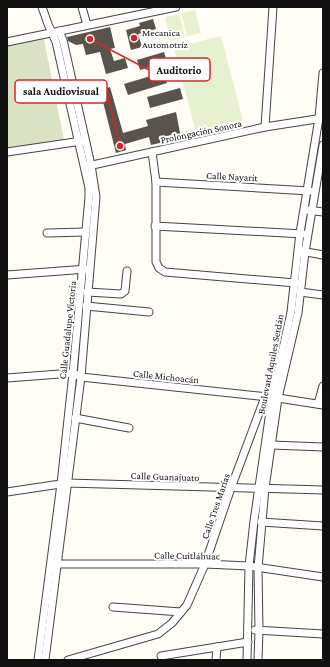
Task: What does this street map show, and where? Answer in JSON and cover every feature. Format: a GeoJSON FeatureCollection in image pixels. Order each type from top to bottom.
{"type":"FeatureCollection","features":[{"type":"Feature","properties":{"kind":"street","name":"Calle Guadalupe Victoria"},"geometry":{"type":"LineString","coordinates":[[42,7],[48,24],[56,32],[56,42],[96,197],[73,373],[64,483],[54,564],[45,660]]}},
{"type":"Feature","properties":{"kind":"street"},"geometry":{"type":"LineString","coordinates":[[82,7],[87,25]]}},
{"type":"Feature","properties":{"kind":"street"},"geometry":{"type":"LineString","coordinates":[[7,42],[176,7]]}},
{"type":"Feature","properties":{"kind":"street"},"geometry":{"type":"LineString","coordinates":[[265,127],[273,7]]}},
{"type":"Feature","properties":{"kind":"street","name":"Boulevard Aquiles Serdán"},"geometry":{"type":"LineString","coordinates":[[258,660],[258,568],[262,488],[272,398],[297,283],[301,251],[300,233],[306,190],[321,118],[323,73]]}},
{"type":"Feature","properties":{"kind":"street","name":"Prolongación Sonora"},"geometry":{"type":"LineString","coordinates":[[88,166],[265,127],[321,118]]}},
{"type":"Feature","properties":{"kind":"street"},"geometry":{"type":"LineString","coordinates":[[7,152],[82,141]]}},
{"type":"Feature","properties":{"kind":"street","name":"Boulevard Aquiles Serdán"},"geometry":{"type":"LineString","coordinates":[[301,251],[308,234],[315,192],[322,164],[323,145]]}},
{"type":"Feature","properties":{"kind":"street"},"geometry":{"type":"LineString","coordinates":[[152,152],[156,182],[156,262],[159,268],[165,272],[297,283]]}},
{"type":"Feature","properties":{"kind":"street"},"geometry":{"type":"LineString","coordinates":[[312,162],[322,164]]}},
{"type":"Feature","properties":{"kind":"street","name":"Calle Guadalupe Victoria"},"geometry":{"type":"LineString","coordinates":[[64,483],[76,418],[81,377],[87,292],[86,232],[89,188],[88,166]]}},
{"type":"Feature","properties":{"kind":"street","name":"Calle Nayarit"},"geometry":{"type":"LineString","coordinates":[[156,182],[306,190],[315,192]]}},
{"type":"Feature","properties":{"kind":"street"},"geometry":{"type":"LineString","coordinates":[[304,209],[323,212]]}},
{"type":"Feature","properties":{"kind":"street"},"geometry":{"type":"LineString","coordinates":[[155,226],[308,234]]}},
{"type":"Feature","properties":{"kind":"street"},"geometry":{"type":"LineString","coordinates":[[47,233],[86,232]]}},
{"type":"Feature","properties":{"kind":"street"},"geometry":{"type":"LineString","coordinates":[[301,251],[323,254]]}},
{"type":"Feature","properties":{"kind":"street"},"geometry":{"type":"LineString","coordinates":[[7,275],[87,270]]}},
{"type":"Feature","properties":{"kind":"street"},"geometry":{"type":"LineString","coordinates":[[87,292],[121,294],[125,291],[127,271]]}},
{"type":"Feature","properties":{"kind":"street","name":"Boulevard Aquiles Serdán"},"geometry":{"type":"LineString","coordinates":[[247,660],[249,630],[249,566],[262,488],[271,446],[272,398],[298,312],[300,292],[297,283]]}},
{"type":"Feature","properties":{"kind":"street"},"geometry":{"type":"LineString","coordinates":[[300,292],[323,295]]}},
{"type":"Feature","properties":{"kind":"street"},"geometry":{"type":"LineString","coordinates":[[86,306],[149,312]]}},
{"type":"Feature","properties":{"kind":"street"},"geometry":{"type":"LineString","coordinates":[[7,378],[73,373]]}},
{"type":"Feature","properties":{"kind":"street","name":"Calle Michoacán"},"geometry":{"type":"LineString","coordinates":[[73,373],[81,377],[272,398],[321,405]]}},
{"type":"Feature","properties":{"kind":"street"},"geometry":{"type":"LineString","coordinates":[[321,405],[323,386]]}},
{"type":"Feature","properties":{"kind":"street","name":"Calle Tres Marías"},"geometry":{"type":"LineString","coordinates":[[68,660],[158,634],[172,623],[187,605],[205,564],[231,488],[272,398]]}},
{"type":"Feature","properties":{"kind":"street"},"geometry":{"type":"LineString","coordinates":[[76,418],[129,428]]}},
{"type":"Feature","properties":{"kind":"street"},"geometry":{"type":"LineString","coordinates":[[271,446],[323,447]]}},
{"type":"Feature","properties":{"kind":"street","name":"Calle Guanajuato"},"geometry":{"type":"LineString","coordinates":[[7,492],[64,483],[323,490]]}},
{"type":"Feature","properties":{"kind":"street"},"geometry":{"type":"LineString","coordinates":[[261,522],[323,526]]}},
{"type":"Feature","properties":{"kind":"street","name":"Calle Guadalupe Victoria"},"geometry":{"type":"LineString","coordinates":[[38,660],[54,564]]}},
{"type":"Feature","properties":{"kind":"street","name":"Calle Cuitláhuac"},"geometry":{"type":"LineString","coordinates":[[54,564],[205,564],[249,566],[323,577]]}},
{"type":"Feature","properties":{"kind":"street"},"geometry":{"type":"LineString","coordinates":[[113,607],[181,612]]}},
{"type":"Feature","properties":{"kind":"street"},"geometry":{"type":"LineString","coordinates":[[249,630],[323,634]]}},
{"type":"Feature","properties":{"kind":"street"},"geometry":{"type":"LineString","coordinates":[[161,656],[248,642]]}},
{"type":"Feature","properties":{"kind":"street"},"geometry":{"type":"LineString","coordinates":[[216,660],[217,647]]}},
{"type":"Feature","properties":{"kind":"green space"},"geometry":{"type":"Polygon","coordinates":[[[195,10],[201,33],[187,36],[181,13],[195,10]]]}},
{"type":"Feature","properties":{"kind":"green space"},"geometry":{"type":"Polygon","coordinates":[[[179,14],[185,37],[171,41],[165,17],[179,14]]]}},
{"type":"Feature","properties":{"kind":"green space"},"geometry":{"type":"Polygon","coordinates":[[[43,35],[64,140],[7,149],[7,44],[43,35]]]}},
{"type":"Feature","properties":{"kind":"green space"},"geometry":{"type":"Polygon","coordinates":[[[221,36],[243,121],[196,133],[174,48],[221,36]]]}},
{"type":"Feature","properties":{"kind":"building"},"geometry":{"type":"Polygon","coordinates":[[[153,19],[156,29],[138,34],[142,47],[131,50],[126,30],[140,26],[139,23],[153,19]]]}},
{"type":"Feature","properties":{"kind":"building"},"geometry":{"type":"Polygon","coordinates":[[[110,27],[115,48],[110,49],[114,61],[125,58],[128,68],[106,74],[100,52],[86,55],[83,44],[76,45],[68,41],[67,37],[110,27]]]}},
{"type":"Feature","properties":{"kind":"building"},"geometry":{"type":"Polygon","coordinates":[[[164,52],[167,62],[140,70],[137,60],[164,52]]]}},
{"type":"Feature","properties":{"kind":"building"},"geometry":{"type":"Polygon","coordinates":[[[164,72],[167,83],[128,95],[124,84],[164,72]]]}},
{"type":"Feature","properties":{"kind":"building"},"geometry":{"type":"Polygon","coordinates":[[[110,87],[123,133],[148,126],[146,120],[176,112],[181,138],[151,145],[149,137],[125,144],[126,150],[116,153],[100,90],[110,87]]]}},
{"type":"Feature","properties":{"kind":"building"},"geometry":{"type":"Polygon","coordinates":[[[180,88],[183,99],[150,108],[147,97],[180,88]]]}},
{"type":"Feature","properties":{"kind":"place","name":"Mecanica Automotríz"},"geometry":{"type":"Point","coordinates":[134,38]}},
{"type":"Feature","properties":{"kind":"place","name":"Auditorio"},"geometry":{"type":"Point","coordinates":[90,39]}},
{"type":"Feature","properties":{"kind":"place","name":"sala Audiovisual"},"geometry":{"type":"Point","coordinates":[120,146]}}]}
